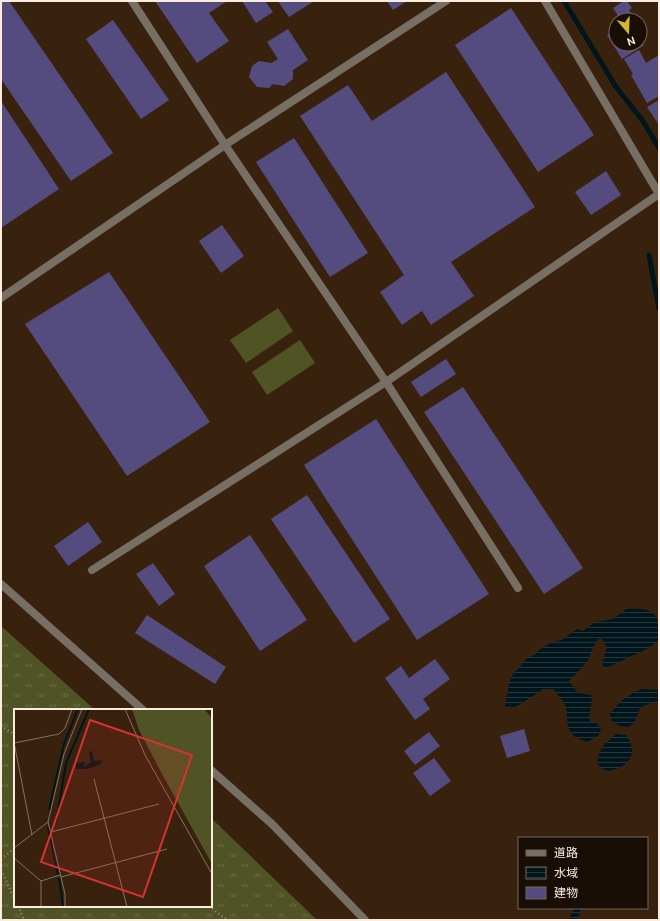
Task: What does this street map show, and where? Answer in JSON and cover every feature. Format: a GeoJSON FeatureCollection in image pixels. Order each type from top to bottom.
{"type":"FeatureCollection","features":[{"type":"Feature","properties":{"kind":"street"},"geometry":{"type":"LineString","coordinates":[[132,1],[225,145],[386,382],[518,588]]}},
{"type":"Feature","properties":{"kind":"street"},"geometry":{"type":"LineString","coordinates":[[1,298],[225,145],[446,1]]}},
{"type":"Feature","properties":{"kind":"street"},"geometry":{"type":"LineString","coordinates":[[92,570],[386,382],[659,194],[545,1]]}},
{"type":"Feature","properties":{"kind":"street"},"geometry":{"type":"LineString","coordinates":[[1,584],[142,709]]}},
{"type":"Feature","properties":{"kind":"street"},"geometry":{"type":"LineString","coordinates":[[212,771],[272,824],[365,920]]}},
{"type":"Feature","properties":{"kind":"path"},"geometry":{"type":"LineString","coordinates":[[1,726],[14,734]]}},
{"type":"Feature","properties":{"kind":"path"},"geometry":{"type":"LineString","coordinates":[[1,859],[14,849]]}},
{"type":"Feature","properties":{"kind":"path"},"geometry":{"type":"LineString","coordinates":[[1,870],[14,898]]}},
{"type":"Feature","properties":{"kind":"path"},"geometry":{"type":"LineString","coordinates":[[18,907],[24,920]]}},
{"type":"Feature","properties":{"kind":"path"},"geometry":{"type":"LineString","coordinates":[[210,907],[227,920]]}},
{"type":"Feature","properties":{"kind":"green space"},"geometry":{"type":"Polygon","coordinates":[[[278,308],[293,331],[246,363],[230,340],[278,308]]]}},
{"type":"Feature","properties":{"kind":"green space"},"geometry":{"type":"Polygon","coordinates":[[[300,340],[315,363],[267,395],[252,372],[300,340]]]}},
{"type":"Feature","properties":{"kind":"green space"},"geometry":{"type":"Polygon","coordinates":[[[1,626],[94,709],[14,709],[14,907],[212,907],[212,819],[317,920],[1,920],[1,626]]]}},
{"type":"Feature","properties":{"kind":"water"},"geometry":{"type":"Polygon","coordinates":[[[627,609],[644,609],[654,614],[658,623],[659,639],[647,649],[605,668],[602,664],[607,647],[601,638],[596,641],[587,662],[569,681],[578,693],[591,695],[592,702],[589,719],[590,722],[598,724],[601,730],[598,736],[587,742],[571,733],[568,725],[566,708],[561,698],[553,689],[543,689],[521,704],[510,709],[505,706],[509,683],[513,674],[527,658],[536,654],[540,649],[553,642],[562,640],[577,629],[583,631],[595,622],[613,619],[627,609]]]}},
{"type":"Feature","properties":{"kind":"water"},"geometry":{"type":"Polygon","coordinates":[[[642,689],[659,690],[659,700],[641,707],[634,723],[629,727],[620,726],[612,722],[610,714],[616,706],[628,696],[642,689]]]}},
{"type":"Feature","properties":{"kind":"water"},"geometry":{"type":"Polygon","coordinates":[[[616,734],[626,735],[632,748],[632,754],[630,759],[621,767],[608,771],[601,768],[597,763],[598,757],[603,746],[616,734]]]}},
{"type":"Feature","properties":{"kind":"water"},"geometry":{"type":"Polygon","coordinates":[[[574,909],[581,909],[578,920],[569,920],[574,909]]]}},
{"type":"Feature","properties":{"kind":"building"},"geometry":{"type":"Polygon","coordinates":[[[1,1],[9,1],[113,153],[71,181],[1,79],[1,1]]]}},
{"type":"Feature","properties":{"kind":"building"},"geometry":{"type":"Polygon","coordinates":[[[155,1],[227,1],[209,13],[229,41],[197,63],[155,1]]]}},
{"type":"Feature","properties":{"kind":"building"},"geometry":{"type":"Polygon","coordinates":[[[242,1],[265,1],[273,12],[256,23],[242,1]]]}},
{"type":"Feature","properties":{"kind":"building"},"geometry":{"type":"Polygon","coordinates":[[[278,1],[314,1],[289,17],[278,1]]]}},
{"type":"Feature","properties":{"kind":"building"},"geometry":{"type":"Polygon","coordinates":[[[387,1],[407,1],[393,10],[387,1]]]}},
{"type":"Feature","properties":{"kind":"building"},"geometry":{"type":"Polygon","coordinates":[[[624,1],[627,1],[632,8],[629,10],[630,12],[616,12],[613,8],[624,1]]]}},
{"type":"Feature","properties":{"kind":"building"},"geometry":{"type":"Polygon","coordinates":[[[511,8],[594,135],[538,172],[455,45],[511,8]]]}},
{"type":"Feature","properties":{"kind":"building"},"geometry":{"type":"Polygon","coordinates":[[[113,20],[169,100],[141,119],[86,39],[113,20]]]}},
{"type":"Feature","properties":{"kind":"building"},"geometry":{"type":"Polygon","coordinates":[[[288,29],[308,60],[293,70],[293,79],[284,86],[273,84],[269,88],[257,87],[249,77],[252,66],[259,61],[271,63],[278,59],[267,42],[288,29]]]}},
{"type":"Feature","properties":{"kind":"building"},"geometry":{"type":"Polygon","coordinates":[[[618,52],[633,52],[622,59],[618,52]]]}},
{"type":"Feature","properties":{"kind":"building"},"geometry":{"type":"Polygon","coordinates":[[[636,52],[640,52],[646,63],[659,55],[659,96],[647,103],[631,75],[633,74],[624,59],[636,52]]]}},
{"type":"Feature","properties":{"kind":"building"},"geometry":{"type":"Polygon","coordinates":[[[446,72],[535,207],[451,262],[474,296],[431,325],[422,311],[402,325],[380,292],[404,275],[300,116],[348,85],[372,121],[446,72]]]}},
{"type":"Feature","properties":{"kind":"building"},"geometry":{"type":"Polygon","coordinates":[[[659,100],[659,125],[647,107],[659,100]]]}},
{"type":"Feature","properties":{"kind":"building"},"geometry":{"type":"Polygon","coordinates":[[[1,101],[59,189],[1,228],[1,101]]]}},
{"type":"Feature","properties":{"kind":"building"},"geometry":{"type":"Polygon","coordinates":[[[294,138],[368,253],[330,277],[256,162],[294,138]]]}},
{"type":"Feature","properties":{"kind":"building"},"geometry":{"type":"Polygon","coordinates":[[[606,171],[621,195],[591,215],[575,192],[606,171]]]}},
{"type":"Feature","properties":{"kind":"building"},"geometry":{"type":"Polygon","coordinates":[[[222,225],[244,256],[221,273],[199,241],[222,225]]]}},
{"type":"Feature","properties":{"kind":"building"},"geometry":{"type":"Polygon","coordinates":[[[109,272],[210,422],[127,476],[25,324],[109,272]]]}},
{"type":"Feature","properties":{"kind":"building"},"geometry":{"type":"Polygon","coordinates":[[[446,359],[456,374],[421,397],[411,382],[446,359]]]}},
{"type":"Feature","properties":{"kind":"building"},"geometry":{"type":"Polygon","coordinates":[[[463,387],[583,568],[544,594],[424,412],[463,387]]]}},
{"type":"Feature","properties":{"kind":"building"},"geometry":{"type":"Polygon","coordinates":[[[376,419],[489,594],[417,640],[304,465],[376,419]]]}},
{"type":"Feature","properties":{"kind":"building"},"geometry":{"type":"Polygon","coordinates":[[[307,495],[390,619],[354,643],[271,519],[307,495]]]}},
{"type":"Feature","properties":{"kind":"building"},"geometry":{"type":"Polygon","coordinates":[[[88,522],[102,542],[68,566],[54,546],[88,522]]]}},
{"type":"Feature","properties":{"kind":"building"},"geometry":{"type":"Polygon","coordinates":[[[250,535],[307,620],[260,651],[204,566],[250,535]]]}},
{"type":"Feature","properties":{"kind":"building"},"geometry":{"type":"Polygon","coordinates":[[[153,563],[175,594],[159,606],[136,574],[153,563]]]}},
{"type":"Feature","properties":{"kind":"building"},"geometry":{"type":"Polygon","coordinates":[[[147,615],[226,667],[215,684],[135,633],[147,615]]]}},
{"type":"Feature","properties":{"kind":"building"},"geometry":{"type":"Polygon","coordinates":[[[435,659],[450,679],[423,699],[430,709],[415,720],[385,678],[401,666],[409,678],[435,659]]]}},
{"type":"Feature","properties":{"kind":"building"},"geometry":{"type":"Polygon","coordinates":[[[524,729],[530,751],[507,758],[500,736],[524,729]]]}},
{"type":"Feature","properties":{"kind":"building"},"geometry":{"type":"Polygon","coordinates":[[[429,732],[440,746],[415,765],[404,751],[429,732]]]}},
{"type":"Feature","properties":{"kind":"building"},"geometry":{"type":"Polygon","coordinates":[[[434,758],[451,781],[430,796],[413,773],[434,758]]]}},
{"type":"Feature","properties":{"kind":"waterway"},"geometry":{"type":"LineString","coordinates":[[564,1],[616,87],[643,121],[659,148]]}},
{"type":"Feature","properties":{"kind":"waterway"},"geometry":{"type":"LineString","coordinates":[[649,255],[659,309]]}}]}
